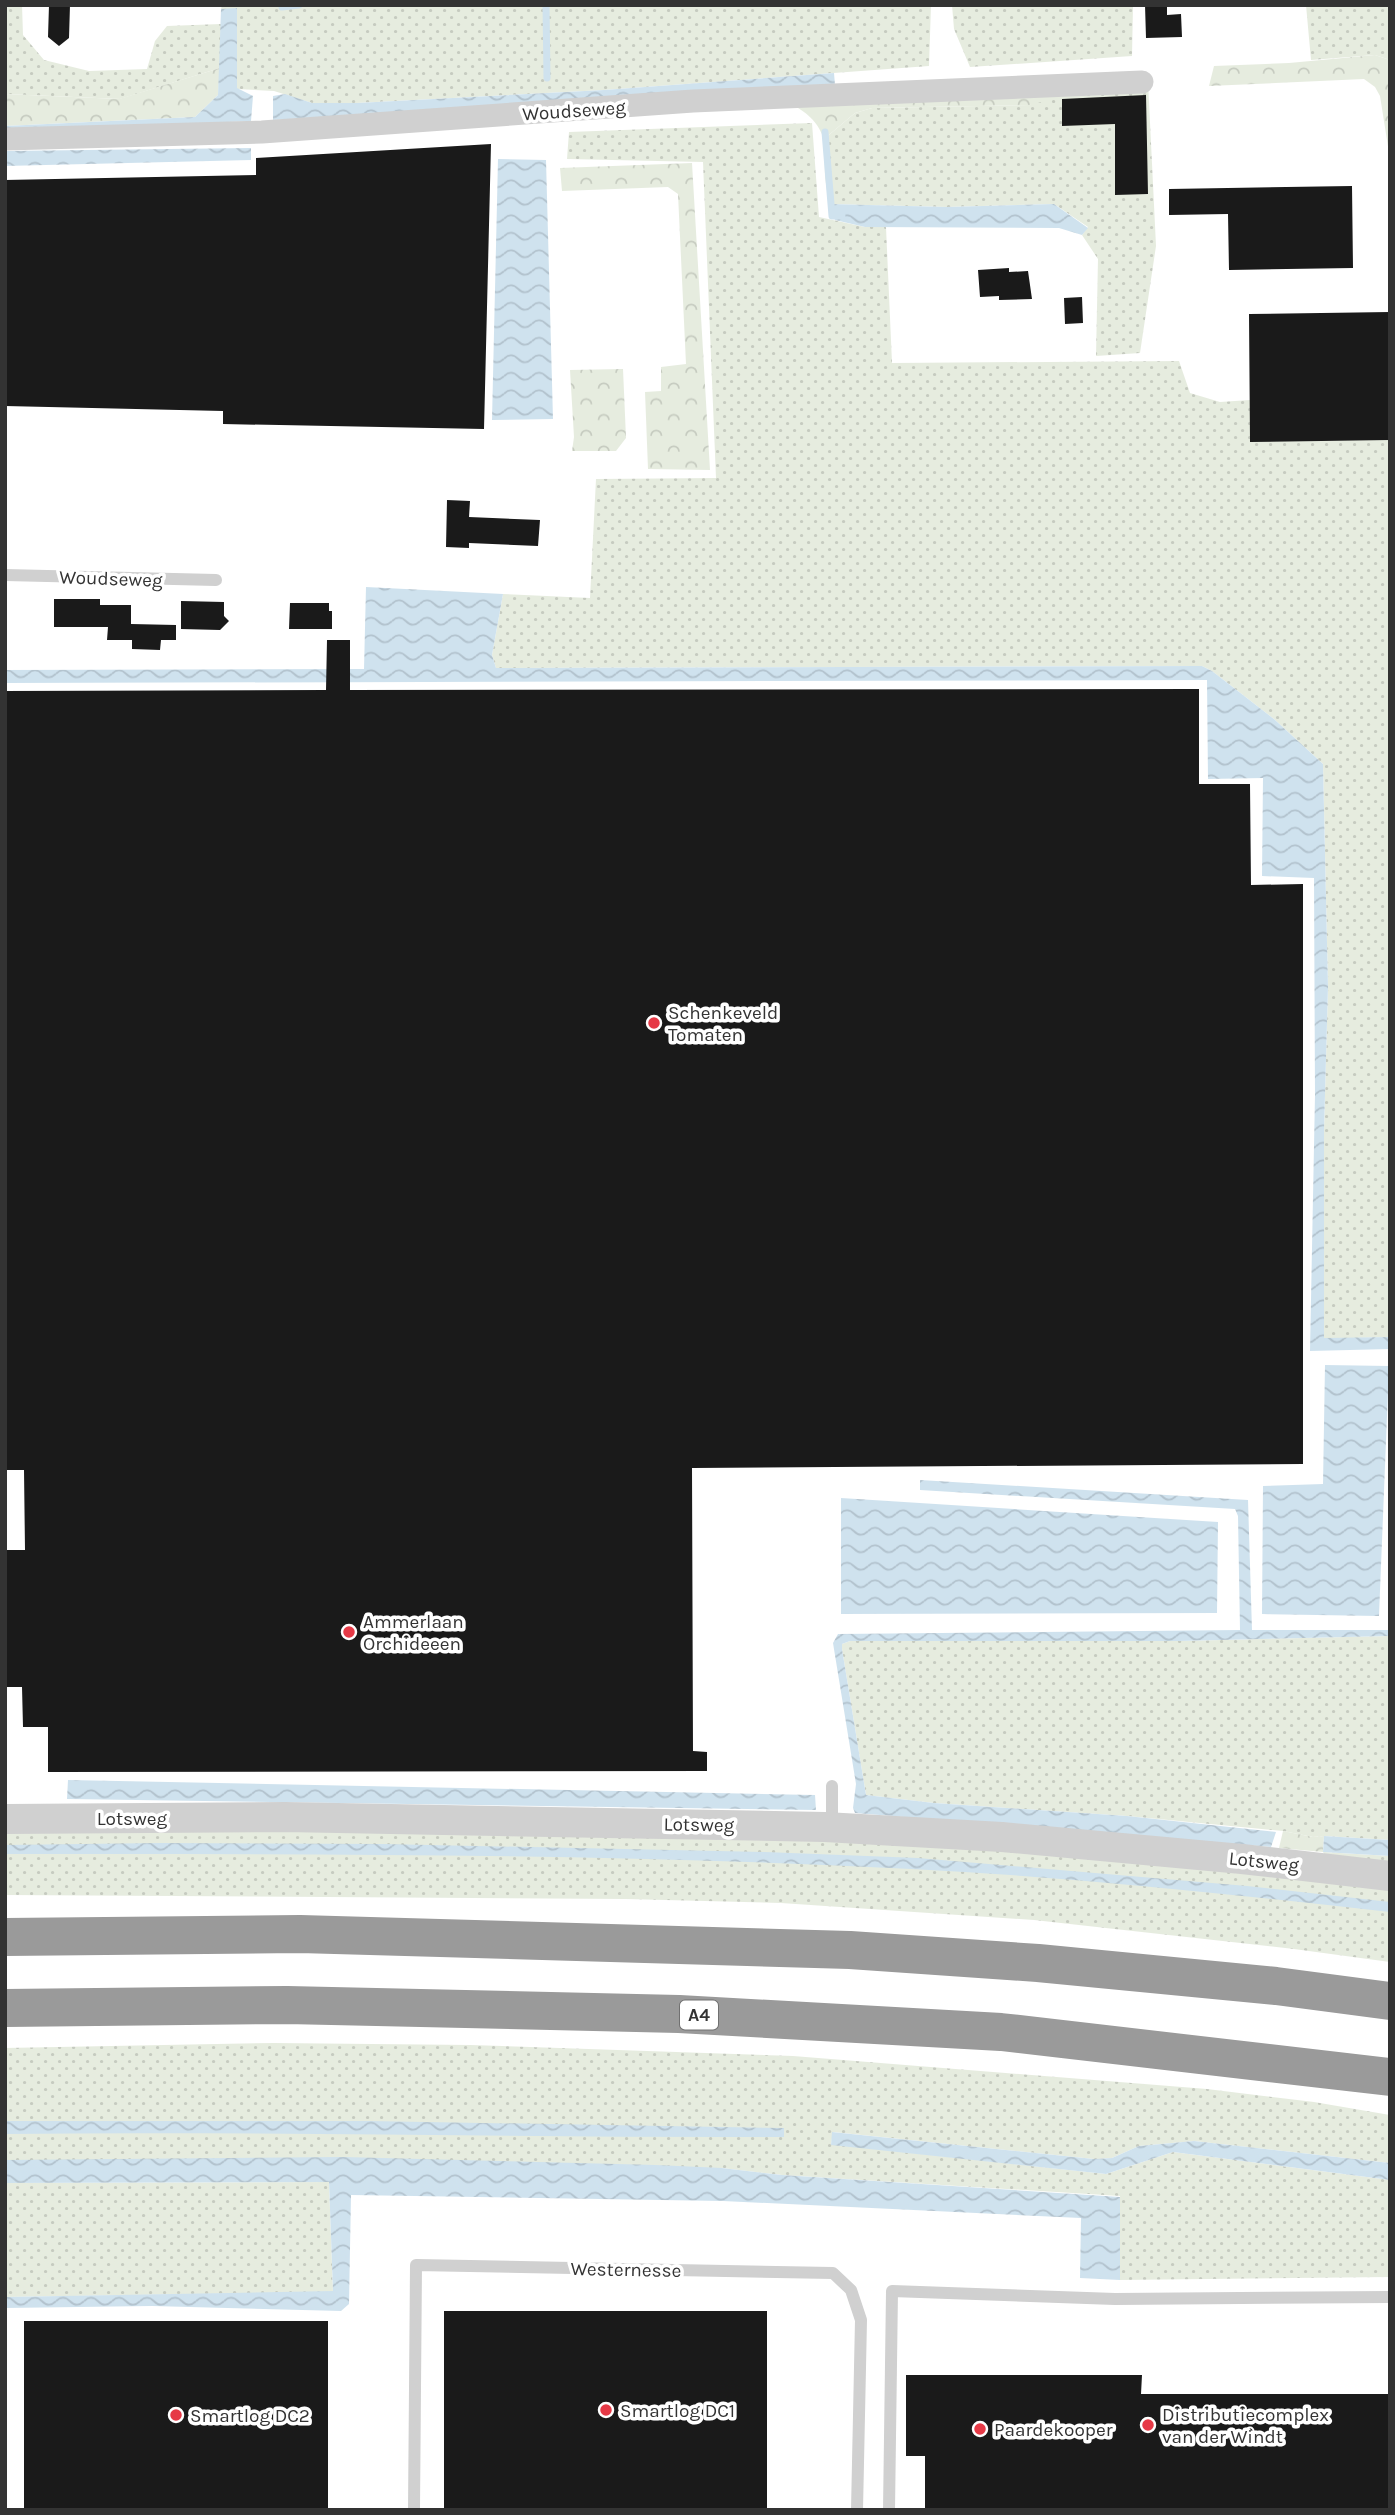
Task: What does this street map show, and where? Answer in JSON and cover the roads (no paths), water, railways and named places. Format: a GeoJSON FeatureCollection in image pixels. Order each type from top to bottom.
{"type":"FeatureCollection","features":[{"type":"Feature","properties":{"kind":"highway"},"geometry":{"type":"LineString","coordinates":[[5,1937],[300,1934],[850,1950],[1065,1966],[1276,1986],[1390,2001]]}},
{"type":"Feature","properties":{"kind":"highway","name":"A4"},"geometry":{"type":"LineString","coordinates":[[5,2008],[287,2005],[679,2014],[1001,2032],[1390,2077]]}},
{"type":"Feature","properties":{"kind":"street","name":"Woudseweg"},"geometry":{"type":"LineString","coordinates":[[5,139],[262,132],[693,101],[1142,82]]}},
{"type":"Feature","properties":{"kind":"street","name":"Lotsweg"},"geometry":{"type":"LineString","coordinates":[[5,1819],[285,1817],[832,1827],[1002,1837],[1255,1860],[1390,1876]]}},
{"type":"Feature","properties":{"kind":"lane","name":"Woudseweg"},"geometry":{"type":"LineString","coordinates":[[5,575],[216,580]]}},
{"type":"Feature","properties":{"kind":"lane"},"geometry":{"type":"LineString","coordinates":[[832,1786],[832,1827]]}},
{"type":"Feature","properties":{"kind":"lane","name":"Westernesse"},"geometry":{"type":"LineString","coordinates":[[414,2510],[416,2266],[833,2273],[851,2290],[861,2320],[857,2510]]}},
{"type":"Feature","properties":{"kind":"lane"},"geometry":{"type":"LineString","coordinates":[[888,2510],[892,2291],[1115,2299],[1390,2297]]}},
{"type":"Feature","properties":{"kind":"water"},"geometry":{"type":"Polygon","coordinates":[[[237,8],[237,88],[253,96],[251,121],[5,132],[5,126],[195,117],[218,95],[221,9],[237,8]]]}},
{"type":"Feature","properties":{"kind":"water"},"geometry":{"type":"Polygon","coordinates":[[[834,73],[835,85],[273,120],[273,96],[285,94],[312,103],[357,103],[604,90],[834,73]]]}},
{"type":"Feature","properties":{"kind":"water"},"geometry":{"type":"Polygon","coordinates":[[[251,148],[251,160],[5,166],[5,151],[251,148]]]}},
{"type":"Feature","properties":{"kind":"water"},"geometry":{"type":"Polygon","coordinates":[[[498,159],[546,160],[553,419],[492,420],[498,159]]]}},
{"type":"Feature","properties":{"kind":"water"},"geometry":{"type":"Polygon","coordinates":[[[829,204],[947,207],[1054,204],[1088,228],[1082,235],[1059,228],[865,227],[835,220],[829,204]]]}},
{"type":"Feature","properties":{"kind":"water"},"geometry":{"type":"Polygon","coordinates":[[[366,587],[503,594],[492,655],[496,668],[1202,666],[1212,671],[1274,719],[1323,764],[1328,987],[1324,1131],[1324,1338],[1390,1337],[1390,1349],[1310,1351],[1315,1095],[1314,878],[1262,876],[1263,778],[1208,779],[1207,680],[5,683],[5,670],[364,669],[366,587]]]}},
{"type":"Feature","properties":{"kind":"water"},"geometry":{"type":"Polygon","coordinates":[[[1325,1365],[1389,1366],[1379,1616],[1262,1614],[1263,1486],[1323,1484],[1325,1365]]]}},
{"type":"Feature","properties":{"kind":"water"},"geometry":{"type":"Polygon","coordinates":[[[920,1480],[1248,1500],[1252,1630],[1390,1630],[1390,1636],[1179,1641],[850,1641],[842,1644],[842,1649],[866,1795],[934,1803],[1127,1816],[1276,1832],[1271,1847],[855,1813],[853,1808],[856,1784],[833,1643],[838,1634],[1240,1630],[1238,1516],[1235,1509],[920,1490],[920,1480]]]}},
{"type":"Feature","properties":{"kind":"water"},"geometry":{"type":"Polygon","coordinates":[[[841,1498],[1218,1522],[1217,1613],[841,1614],[841,1498]]]}},
{"type":"Feature","properties":{"kind":"water"},"geometry":{"type":"Polygon","coordinates":[[[68,1780],[815,1795],[816,1810],[67,1799],[68,1780]]]}},
{"type":"Feature","properties":{"kind":"water"},"geometry":{"type":"Polygon","coordinates":[[[1324,1836],[1390,1840],[1390,1856],[1323,1852],[1324,1836]]]}},
{"type":"Feature","properties":{"kind":"water"},"geometry":{"type":"Polygon","coordinates":[[[383,1844],[918,1858],[1247,1886],[1390,1902],[1390,1912],[1091,1881],[798,1864],[458,1856],[5,1854],[5,1845],[383,1844]]]}},
{"type":"Feature","properties":{"kind":"water"},"geometry":{"type":"Polygon","coordinates":[[[5,2121],[369,2121],[784,2128],[784,2137],[5,2134],[5,2121]]]}},
{"type":"Feature","properties":{"kind":"water"},"geometry":{"type":"Polygon","coordinates":[[[832,2132],[1094,2159],[1112,2158],[1139,2146],[1194,2141],[1390,2163],[1390,2180],[1173,2152],[1106,2174],[831,2145],[832,2132]]]}},
{"type":"Feature","properties":{"kind":"water"},"geometry":{"type":"Polygon","coordinates":[[[343,2157],[722,2168],[782,2175],[1120,2197],[1120,2280],[1080,2278],[1081,2218],[723,2201],[351,2195],[349,2304],[341,2311],[152,2306],[5,2308],[5,2297],[333,2291],[329,2182],[5,2183],[5,2160],[343,2157]]]}},
{"type":"Feature","properties":{"kind":"waterway"},"geometry":{"type":"LineString","coordinates":[[282,7],[299,5]]}},
{"type":"Feature","properties":{"kind":"waterway"},"geometry":{"type":"LineString","coordinates":[[546,5],[547,78]]}},
{"type":"Feature","properties":{"kind":"waterway"},"geometry":{"type":"LineString","coordinates":[[825,132],[832,216],[842,216]]}},
{"type":"Feature","properties":{"kind":"place","name":"Schenkeveld Tomaten"},"geometry":{"type":"Point","coordinates":[654,1023]}},
{"type":"Feature","properties":{"kind":"place","name":"Ammerlaan Orchideeen"},"geometry":{"type":"Point","coordinates":[349,1632]}},
{"type":"Feature","properties":{"kind":"place","name":"Smartlog DC1"},"geometry":{"type":"Point","coordinates":[606,2410]}},
{"type":"Feature","properties":{"kind":"place","name":"Smartlog DC2"},"geometry":{"type":"Point","coordinates":[176,2415]}},
{"type":"Feature","properties":{"kind":"place","name":"Distributiecomplex van der Windt"},"geometry":{"type":"Point","coordinates":[1148,2425]}},
{"type":"Feature","properties":{"kind":"place","name":"Paardekooper"},"geometry":{"type":"Point","coordinates":[980,2429]}}]}
